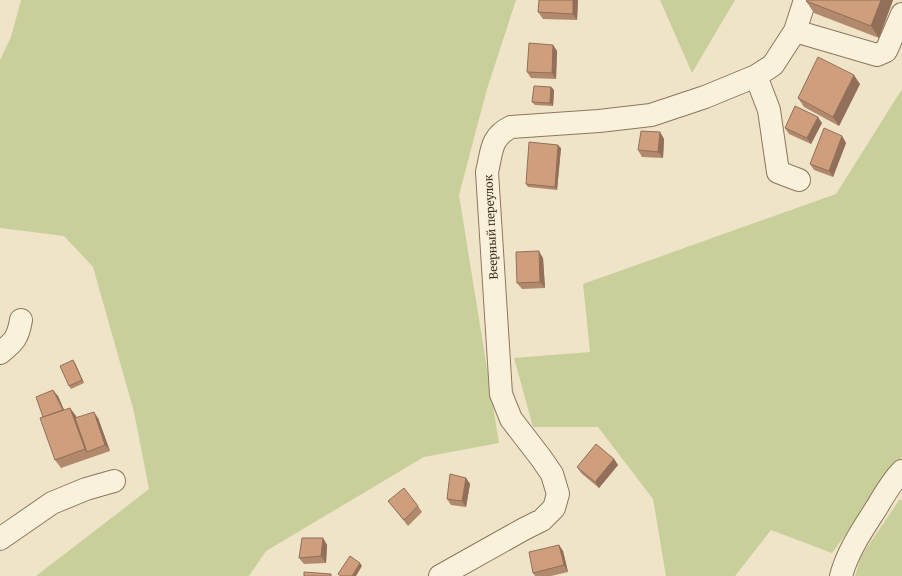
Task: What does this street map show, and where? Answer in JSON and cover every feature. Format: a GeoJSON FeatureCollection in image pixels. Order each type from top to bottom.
{"type":"FeatureCollection","features":[{"type":"Feature","properties":{"kind":"street"},"geometry":{"type":"LineString","coordinates":[[799,180],[778,172],[764,71],[795,31],[806,0]]}},
{"type":"Feature","properties":{"kind":"street"},"geometry":{"type":"LineString","coordinates":[[795,31],[877,55],[886,51],[902,14]]}},
{"type":"Feature","properties":{"kind":"street","name":"Веерный переулок"},"geometry":{"type":"LineString","coordinates":[[440,576],[542,520],[554,508],[558,494],[552,474],[511,420],[500,394],[487,172],[494,141],[501,132],[511,127],[599,121],[651,115],[705,97],[764,71]]}},
{"type":"Feature","properties":{"kind":"street"},"geometry":{"type":"LineString","coordinates":[[0,353],[10,345],[18,334],[21,320]]}},
{"type":"Feature","properties":{"kind":"street"},"geometry":{"type":"LineString","coordinates":[[841,576],[844,564],[854,543],[884,495],[902,471]]}},
{"type":"Feature","properties":{"kind":"street"},"geometry":{"type":"LineString","coordinates":[[0,539],[52,503],[86,489],[114,481]]}},
{"type":"Feature","properties":{"kind":"green space"},"geometry":{"type":"Polygon","coordinates":[[[21,0],[516,0],[487,89],[459,195],[499,443],[424,457],[266,551],[249,576],[36,576],[149,489],[134,412],[93,267],[64,236],[0,228],[0,60],[11,37],[21,0]]]}},
{"type":"Feature","properties":{"kind":"green space"},"geometry":{"type":"Polygon","coordinates":[[[660,0],[735,0],[692,73],[660,0]]]}},
{"type":"Feature","properties":{"kind":"green space"},"geometry":{"type":"Polygon","coordinates":[[[902,89],[902,457],[832,553],[771,530],[735,576],[666,576],[653,499],[598,427],[533,427],[514,358],[590,352],[583,284],[836,194],[902,89]]]}},
{"type":"Feature","properties":{"kind":"green space"},"geometry":{"type":"Polygon","coordinates":[[[900,499],[902,501],[902,576],[855,576],[861,556],[900,499]]]}},
{"type":"Feature","properties":{"kind":"building"},"geometry":{"type":"Polygon","coordinates":[[[539,0],[573,0],[573,14],[538,12],[539,0]]]}},
{"type":"Feature","properties":{"kind":"building"},"geometry":{"type":"Polygon","coordinates":[[[881,0],[871,26],[806,1],[881,0]]]}},
{"type":"Feature","properties":{"kind":"building"},"geometry":{"type":"Polygon","coordinates":[[[529,43],[553,45],[552,73],[527,72],[529,43]]]}},
{"type":"Feature","properties":{"kind":"building"},"geometry":{"type":"Polygon","coordinates":[[[818,57],[854,75],[833,117],[798,98],[818,57]]]}},
{"type":"Feature","properties":{"kind":"building"},"geometry":{"type":"Polygon","coordinates":[[[534,86],[551,87],[550,103],[532,102],[534,86]]]}},
{"type":"Feature","properties":{"kind":"building"},"geometry":{"type":"Polygon","coordinates":[[[795,106],[818,117],[807,138],[785,128],[795,106]]]}},
{"type":"Feature","properties":{"kind":"building"},"geometry":{"type":"Polygon","coordinates":[[[824,128],[842,136],[829,171],[810,164],[824,128]]]}},
{"type":"Feature","properties":{"kind":"building"},"geometry":{"type":"Polygon","coordinates":[[[641,131],[660,132],[658,152],[638,150],[641,131]]]}},
{"type":"Feature","properties":{"kind":"building"},"geometry":{"type":"Polygon","coordinates":[[[529,142],[558,145],[555,187],[526,184],[529,142]]]}},
{"type":"Feature","properties":{"kind":"building"},"geometry":{"type":"Polygon","coordinates":[[[539,251],[540,282],[517,283],[516,252],[539,251]]]}},
{"type":"Feature","properties":{"kind":"building"},"geometry":{"type":"Polygon","coordinates":[[[73,360],[82,380],[69,386],[60,366],[73,360]]]}},
{"type":"Feature","properties":{"kind":"building"},"geometry":{"type":"Polygon","coordinates":[[[53,390],[63,410],[43,417],[36,397],[53,390]]]}},
{"type":"Feature","properties":{"kind":"building"},"geometry":{"type":"Polygon","coordinates":[[[70,408],[85,449],[55,460],[40,418],[70,408]]]}},
{"type":"Feature","properties":{"kind":"building"},"geometry":{"type":"Polygon","coordinates":[[[94,412],[105,445],[87,452],[75,418],[94,412]]]}},
{"type":"Feature","properties":{"kind":"building"},"geometry":{"type":"Polygon","coordinates":[[[596,444],[614,459],[595,482],[577,467],[596,444]]]}},
{"type":"Feature","properties":{"kind":"building"},"geometry":{"type":"Polygon","coordinates":[[[450,474],[466,478],[462,501],[447,499],[450,474]]]}},
{"type":"Feature","properties":{"kind":"building"},"geometry":{"type":"Polygon","coordinates":[[[404,488],[418,506],[404,520],[388,501],[404,488]]]}},
{"type":"Feature","properties":{"kind":"building"},"geometry":{"type":"Polygon","coordinates":[[[302,538],[323,538],[321,556],[299,558],[302,538]]]}},
{"type":"Feature","properties":{"kind":"building"},"geometry":{"type":"Polygon","coordinates":[[[559,545],[564,565],[533,573],[529,552],[559,545]]]}},
{"type":"Feature","properties":{"kind":"building"},"geometry":{"type":"Polygon","coordinates":[[[350,556],[360,563],[352,576],[341,576],[338,574],[350,556]]]}},
{"type":"Feature","properties":{"kind":"building"},"geometry":{"type":"Polygon","coordinates":[[[304,572],[331,574],[331,576],[304,576],[304,572]]]}}]}
